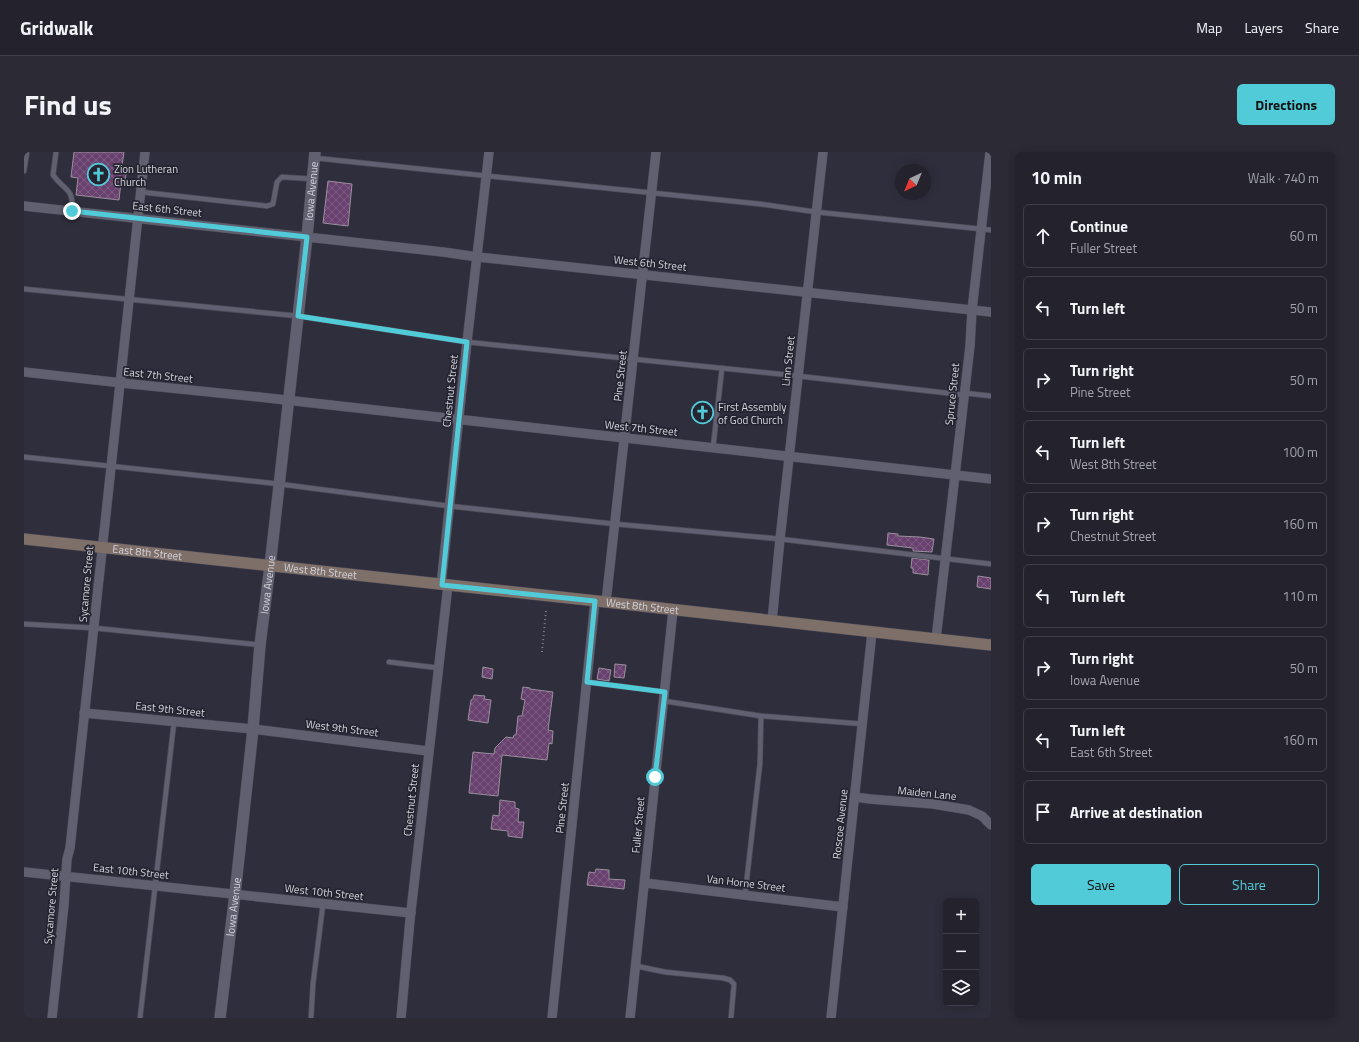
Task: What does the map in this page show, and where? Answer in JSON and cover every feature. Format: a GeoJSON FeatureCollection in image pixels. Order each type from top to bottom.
{"type":"FeatureCollection","features":[{"type":"Feature","properties":{"kind":"main road","name":"East 8th Street"},"geometry":{"type":"LineString","coordinates":[[24,539],[270,566]]}},
{"type":"Feature","properties":{"kind":"main road","name":"West 8th Street"},"geometry":{"type":"LineString","coordinates":[[270,566],[991,645]]}},
{"type":"Feature","properties":{"kind":"street","name":"Sycamore Street"},"geometry":{"type":"LineString","coordinates":[[52,1018],[67,859],[70,848],[94,628],[101,547],[112,467],[145,152]]}},
{"type":"Feature","properties":{"kind":"street","name":"Chestnut Street"},"geometry":{"type":"LineString","coordinates":[[400,1018],[428,751],[439,668],[449,506],[489,152]]}},
{"type":"Feature","properties":{"kind":"street","name":"Pine Street"},"geometry":{"type":"LineString","coordinates":[[552,1018],[587,682],[615,524],[656,152]]}},
{"type":"Feature","properties":{"kind":"street","name":"Linn Street"},"geometry":{"type":"LineString","coordinates":[[772,621],[823,152]]}},
{"type":"Feature","properties":{"kind":"street","name":"Spruce Street"},"geometry":{"type":"LineString","coordinates":[[936,639],[970,346],[972,310],[990,152]]}},
{"type":"Feature","properties":{"kind":"street","name":"Iowa Avenue"},"geometry":{"type":"LineString","coordinates":[[220,1018],[235,894],[253,729],[260,645],[289,401],[315,155]]}},
{"type":"Feature","properties":{"kind":"street","name":"East 6th Street"},"geometry":{"type":"LineString","coordinates":[[24,206],[307,237]]}},
{"type":"Feature","properties":{"kind":"street","name":"West 6th Street"},"geometry":{"type":"LineString","coordinates":[[307,237],[807,292],[885,302],[991,312]]}},
{"type":"Feature","properties":{"kind":"street","name":"East 7th Street"},"geometry":{"type":"LineString","coordinates":[[24,372],[289,401]]}},
{"type":"Feature","properties":{"kind":"street","name":"West 7th Street"},"geometry":{"type":"LineString","coordinates":[[289,401],[991,479]]}},
{"type":"Feature","properties":{"kind":"street","name":"Fuller Street"},"geometry":{"type":"LineString","coordinates":[[630,1018],[673,610]]}},
{"type":"Feature","properties":{"kind":"street","name":"Roscoe Avenue"},"geometry":{"type":"LineString","coordinates":[[831,1018],[872,632]]}},
{"type":"Feature","properties":{"kind":"street","name":"East 9th Street"},"geometry":{"type":"LineString","coordinates":[[84,713],[253,729]]}},
{"type":"Feature","properties":{"kind":"street","name":"West 9th Street"},"geometry":{"type":"LineString","coordinates":[[253,729],[428,751]]}},
{"type":"Feature","properties":{"kind":"street","name":"Maiden Lane"},"geometry":{"type":"LineString","coordinates":[[855,797],[933,804],[969,810],[982,816],[991,825]]}},
{"type":"Feature","properties":{"kind":"street","name":"East 10th Street"},"geometry":{"type":"LineString","coordinates":[[24,872],[235,894]]}},
{"type":"Feature","properties":{"kind":"street","name":"Van Horne Street"},"geometry":{"type":"LineString","coordinates":[[645,883],[843,907]]}},
{"type":"Feature","properties":{"kind":"street","name":"West 10th Street"},"geometry":{"type":"LineString","coordinates":[[235,894],[411,913]]}},
{"type":"Feature","properties":{"kind":"lane"},"geometry":{"type":"LineString","coordinates":[[24,171],[27,152]]}},
{"type":"Feature","properties":{"kind":"lane"},"geometry":{"type":"LineString","coordinates":[[56,152],[53,175],[73,200],[72,211]]}},
{"type":"Feature","properties":{"kind":"lane"},"geometry":{"type":"LineString","coordinates":[[315,155],[486,176],[760,204],[816,212],[991,230]]}},
{"type":"Feature","properties":{"kind":"lane"},"geometry":{"type":"LineString","coordinates":[[141,192],[267,206],[273,204],[276,182],[282,178],[313,179]]}},
{"type":"Feature","properties":{"kind":"lane"},"geometry":{"type":"LineString","coordinates":[[24,290],[298,316],[467,342],[634,358],[991,396]]}},
{"type":"Feature","properties":{"kind":"lane"},"geometry":{"type":"LineString","coordinates":[[713,448],[722,368]]}},
{"type":"Feature","properties":{"kind":"lane"},"geometry":{"type":"LineString","coordinates":[[24,457],[279,484],[449,506],[780,540],[991,564]]}},
{"type":"Feature","properties":{"kind":"lane"},"geometry":{"type":"LineString","coordinates":[[24,624],[94,628],[260,645]]}},
{"type":"Feature","properties":{"kind":"lane"},"geometry":{"type":"LineString","coordinates":[[389,662],[439,668]]}},
{"type":"Feature","properties":{"kind":"lane"},"geometry":{"type":"LineString","coordinates":[[587,682],[761,716],[863,724]]}},
{"type":"Feature","properties":{"kind":"lane"},"geometry":{"type":"LineString","coordinates":[[745,895],[760,763],[761,716]]}},
{"type":"Feature","properties":{"kind":"lane"},"geometry":{"type":"LineString","coordinates":[[140,1018],[174,722]]}},
{"type":"Feature","properties":{"kind":"lane"},"geometry":{"type":"LineString","coordinates":[[311,1018],[313,984],[323,904]]}},
{"type":"Feature","properties":{"kind":"lane"},"geometry":{"type":"LineString","coordinates":[[636,966],[665,972],[730,980],[734,984],[731,1018]]}},
{"type":"Feature","properties":{"kind":"path"},"geometry":{"type":"LineString","coordinates":[[542,652],[546,611]]}},
{"type":"Feature","properties":{"kind":"building","name":"Zion Lutheran Church"},"geometry":{"type":"Polygon","coordinates":[[[74,152],[124,152],[121,173],[126,174],[125,182],[121,182],[119,200],[76,195],[78,178],[71,177],[74,152]]]}},
{"type":"Feature","properties":{"kind":"building"},"geometry":{"type":"Polygon","coordinates":[[[328,181],[352,184],[348,226],[323,223],[328,181]]]}},
{"type":"Feature","properties":{"kind":"building"},"geometry":{"type":"Polygon","coordinates":[[[888,533],[898,534],[898,536],[934,539],[932,552],[913,551],[913,548],[887,545],[888,533]]]}},
{"type":"Feature","properties":{"kind":"building"},"geometry":{"type":"Polygon","coordinates":[[[912,558],[929,560],[928,575],[913,573],[913,568],[911,568],[912,558]]]}},
{"type":"Feature","properties":{"kind":"building"},"geometry":{"type":"Polygon","coordinates":[[[978,576],[991,578],[991,589],[977,587],[978,576]]]}},
{"type":"Feature","properties":{"kind":"building"},"geometry":{"type":"Polygon","coordinates":[[[615,664],[626,665],[624,678],[614,677],[615,664]]]}},
{"type":"Feature","properties":{"kind":"building"},"geometry":{"type":"Polygon","coordinates":[[[483,667],[493,669],[492,679],[482,677],[483,667]]]}},
{"type":"Feature","properties":{"kind":"building"},"geometry":{"type":"Polygon","coordinates":[[[599,668],[611,670],[609,681],[597,679],[599,668]]]}},
{"type":"Feature","properties":{"kind":"building"},"geometry":{"type":"Polygon","coordinates":[[[523,687],[553,692],[548,730],[553,731],[552,744],[549,743],[547,760],[502,755],[498,796],[469,793],[473,752],[494,754],[495,748],[506,737],[513,738],[514,735],[516,735],[518,716],[522,716],[525,700],[521,699],[523,687]]]}},
{"type":"Feature","properties":{"kind":"building"},"geometry":{"type":"Polygon","coordinates":[[[474,695],[485,696],[484,699],[491,700],[488,723],[468,720],[471,700],[473,699],[474,695]]]}},
{"type":"Feature","properties":{"kind":"building"},"geometry":{"type":"Polygon","coordinates":[[[500,800],[515,802],[515,808],[519,809],[518,822],[524,822],[522,838],[508,836],[508,831],[491,829],[493,815],[499,816],[500,800]]]}},
{"type":"Feature","properties":{"kind":"building"},"geometry":{"type":"Polygon","coordinates":[[[596,869],[609,870],[609,879],[625,880],[624,889],[587,885],[589,872],[595,873],[596,869]]]}},
{"type":"Feature","properties":{"kind":"place","name":"Zion Lutheran Church"},"geometry":{"type":"Point","coordinates":[98,175]}},
{"type":"Feature","properties":{"kind":"place","name":"First Assembly of God Church"},"geometry":{"type":"Point","coordinates":[703,413]}},
{"type":"Feature","properties":{"kind":"route"},"geometry":{"type":"LineString","coordinates":[[72,211],[307,237],[298,316],[467,342],[442,585],[595,601],[587,682],[665,692],[655,777]]}}]}
